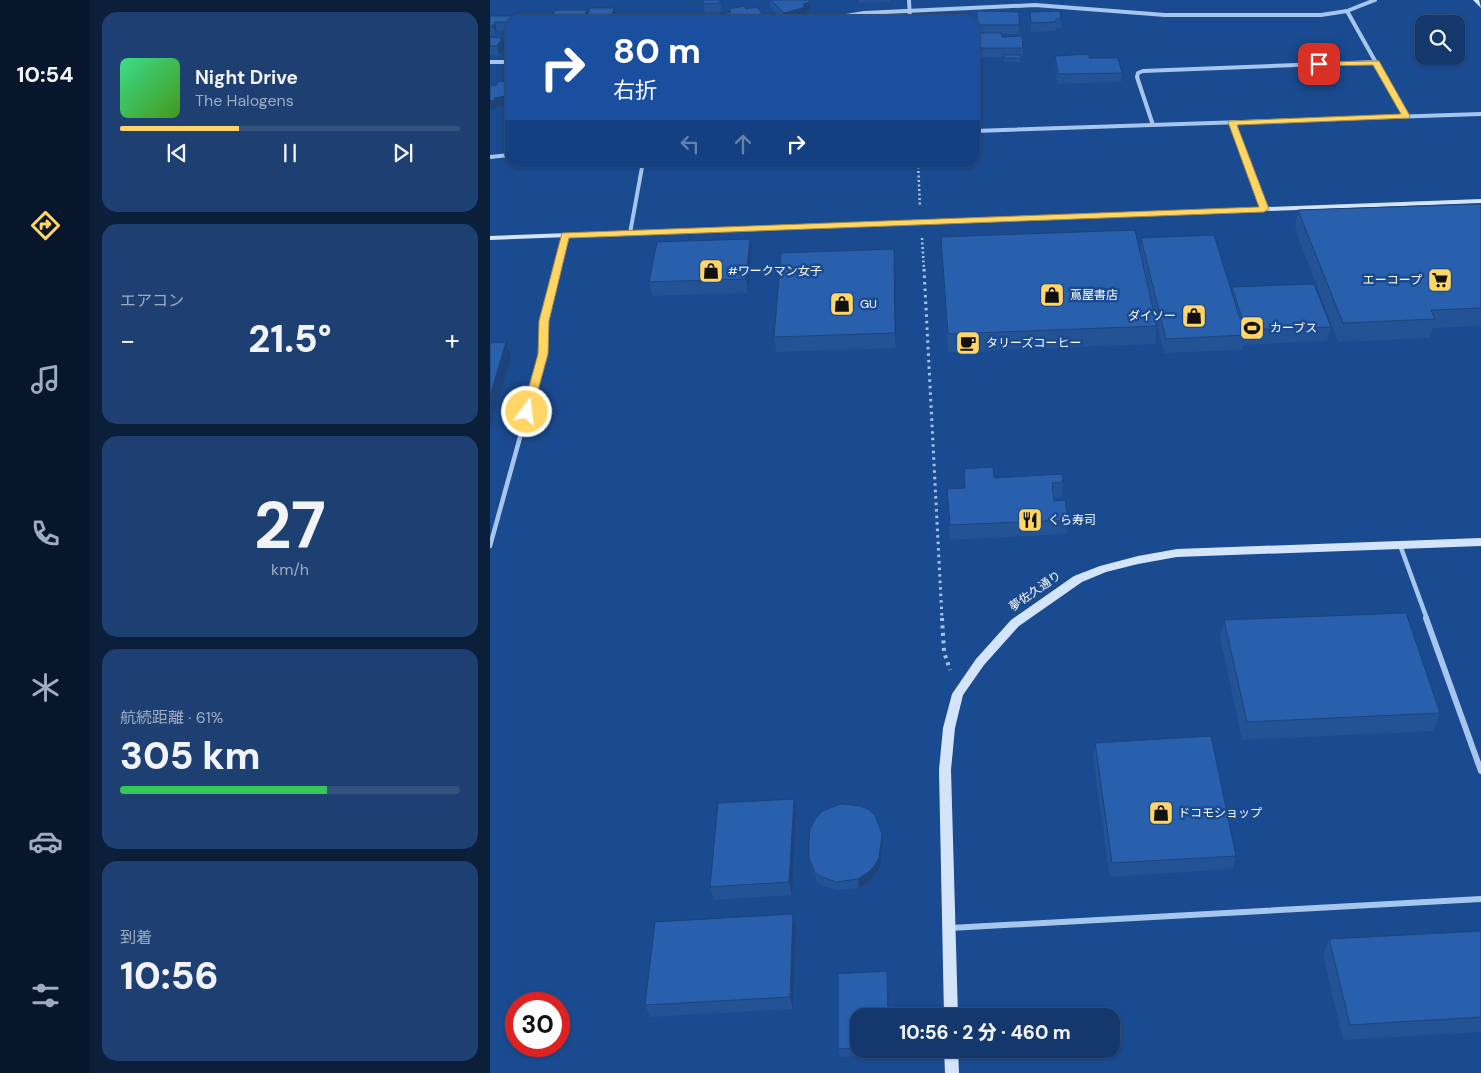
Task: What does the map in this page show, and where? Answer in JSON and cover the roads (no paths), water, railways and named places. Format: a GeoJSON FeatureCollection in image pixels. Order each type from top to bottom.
{"type":"FeatureCollection","features":[{"type":"Feature","properties":{"kind":"street"},"geometry":{"type":"LineString","coordinates":[[909,0],[910,15]]}},
{"type":"Feature","properties":{"kind":"street"},"geometry":{"type":"LineString","coordinates":[[852,15],[910,10],[1050,5],[1174,15],[1306,15],[1347,10],[1375,0]]}},
{"type":"Feature","properties":{"kind":"street"},"geometry":{"type":"LineString","coordinates":[[1476,0],[1481,6]]}},
{"type":"Feature","properties":{"kind":"street"},"geometry":{"type":"LineString","coordinates":[[1347,10],[1406,116]]}},
{"type":"Feature","properties":{"kind":"street"},"geometry":{"type":"LineString","coordinates":[[490,62],[505,62]]}},
{"type":"Feature","properties":{"kind":"street"},"geometry":{"type":"LineString","coordinates":[[1153,125],[1137,77],[1138,73],[1143,71],[1376,62]]}},
{"type":"Feature","properties":{"kind":"street"},"geometry":{"type":"LineString","coordinates":[[980,131],[1481,114]]}},
{"type":"Feature","properties":{"kind":"street"},"geometry":{"type":"LineString","coordinates":[[1232,122],[1264,209]]}},
{"type":"Feature","properties":{"kind":"street"},"geometry":{"type":"LineString","coordinates":[[490,157],[505,156]]}},
{"type":"Feature","properties":{"kind":"street"},"geometry":{"type":"LineString","coordinates":[[630,233],[642,167]]}},
{"type":"Feature","properties":{"kind":"street"},"geometry":{"type":"LineString","coordinates":[[490,238],[1481,202]]}},
{"type":"Feature","properties":{"kind":"street"},"geometry":{"type":"LineString","coordinates":[[490,546],[543,354],[544,321],[566,235]]}},
{"type":"Feature","properties":{"kind":"street","name":"夢佐久通り"},"geometry":{"type":"LineString","coordinates":[[951,1008],[945,770],[949,728],[958,694],[980,662],[1015,623],[1078,579],[1104,569],[1138,560],[1177,553],[1481,542]]}},
{"type":"Feature","properties":{"kind":"street"},"geometry":{"type":"LineString","coordinates":[[1400,545],[1481,771]]}},
{"type":"Feature","properties":{"kind":"street"},"geometry":{"type":"LineString","coordinates":[[950,928],[1481,899]]}},
{"type":"Feature","properties":{"kind":"street"},"geometry":{"type":"LineString","coordinates":[[951,1058],[952,1073]]}},
{"type":"Feature","properties":{"kind":"place","name":"#ワークマン女子"},"geometry":{"type":"Point","coordinates":[711,271]}},
{"type":"Feature","properties":{"kind":"place","name":"エーコープ"},"geometry":{"type":"Point","coordinates":[1440,280]}},
{"type":"Feature","properties":{"kind":"place","name":"蔦屋書店"},"geometry":{"type":"Point","coordinates":[1052,295]}},
{"type":"Feature","properties":{"kind":"place","name":"GU"},"geometry":{"type":"Point","coordinates":[842,304]}},
{"type":"Feature","properties":{"kind":"place","name":"ダイソー"},"geometry":{"type":"Point","coordinates":[1194,316]}},
{"type":"Feature","properties":{"kind":"place","name":"カーブス"},"geometry":{"type":"Point","coordinates":[1252,328]}},
{"type":"Feature","properties":{"kind":"place","name":"タリーズコーヒー"},"geometry":{"type":"Point","coordinates":[968,343]}},
{"type":"Feature","properties":{"kind":"place","name":"くら寿司"},"geometry":{"type":"Point","coordinates":[1030,520]}},
{"type":"Feature","properties":{"kind":"place","name":"ドコモショップ"},"geometry":{"type":"Point","coordinates":[1161,813]}}]}
